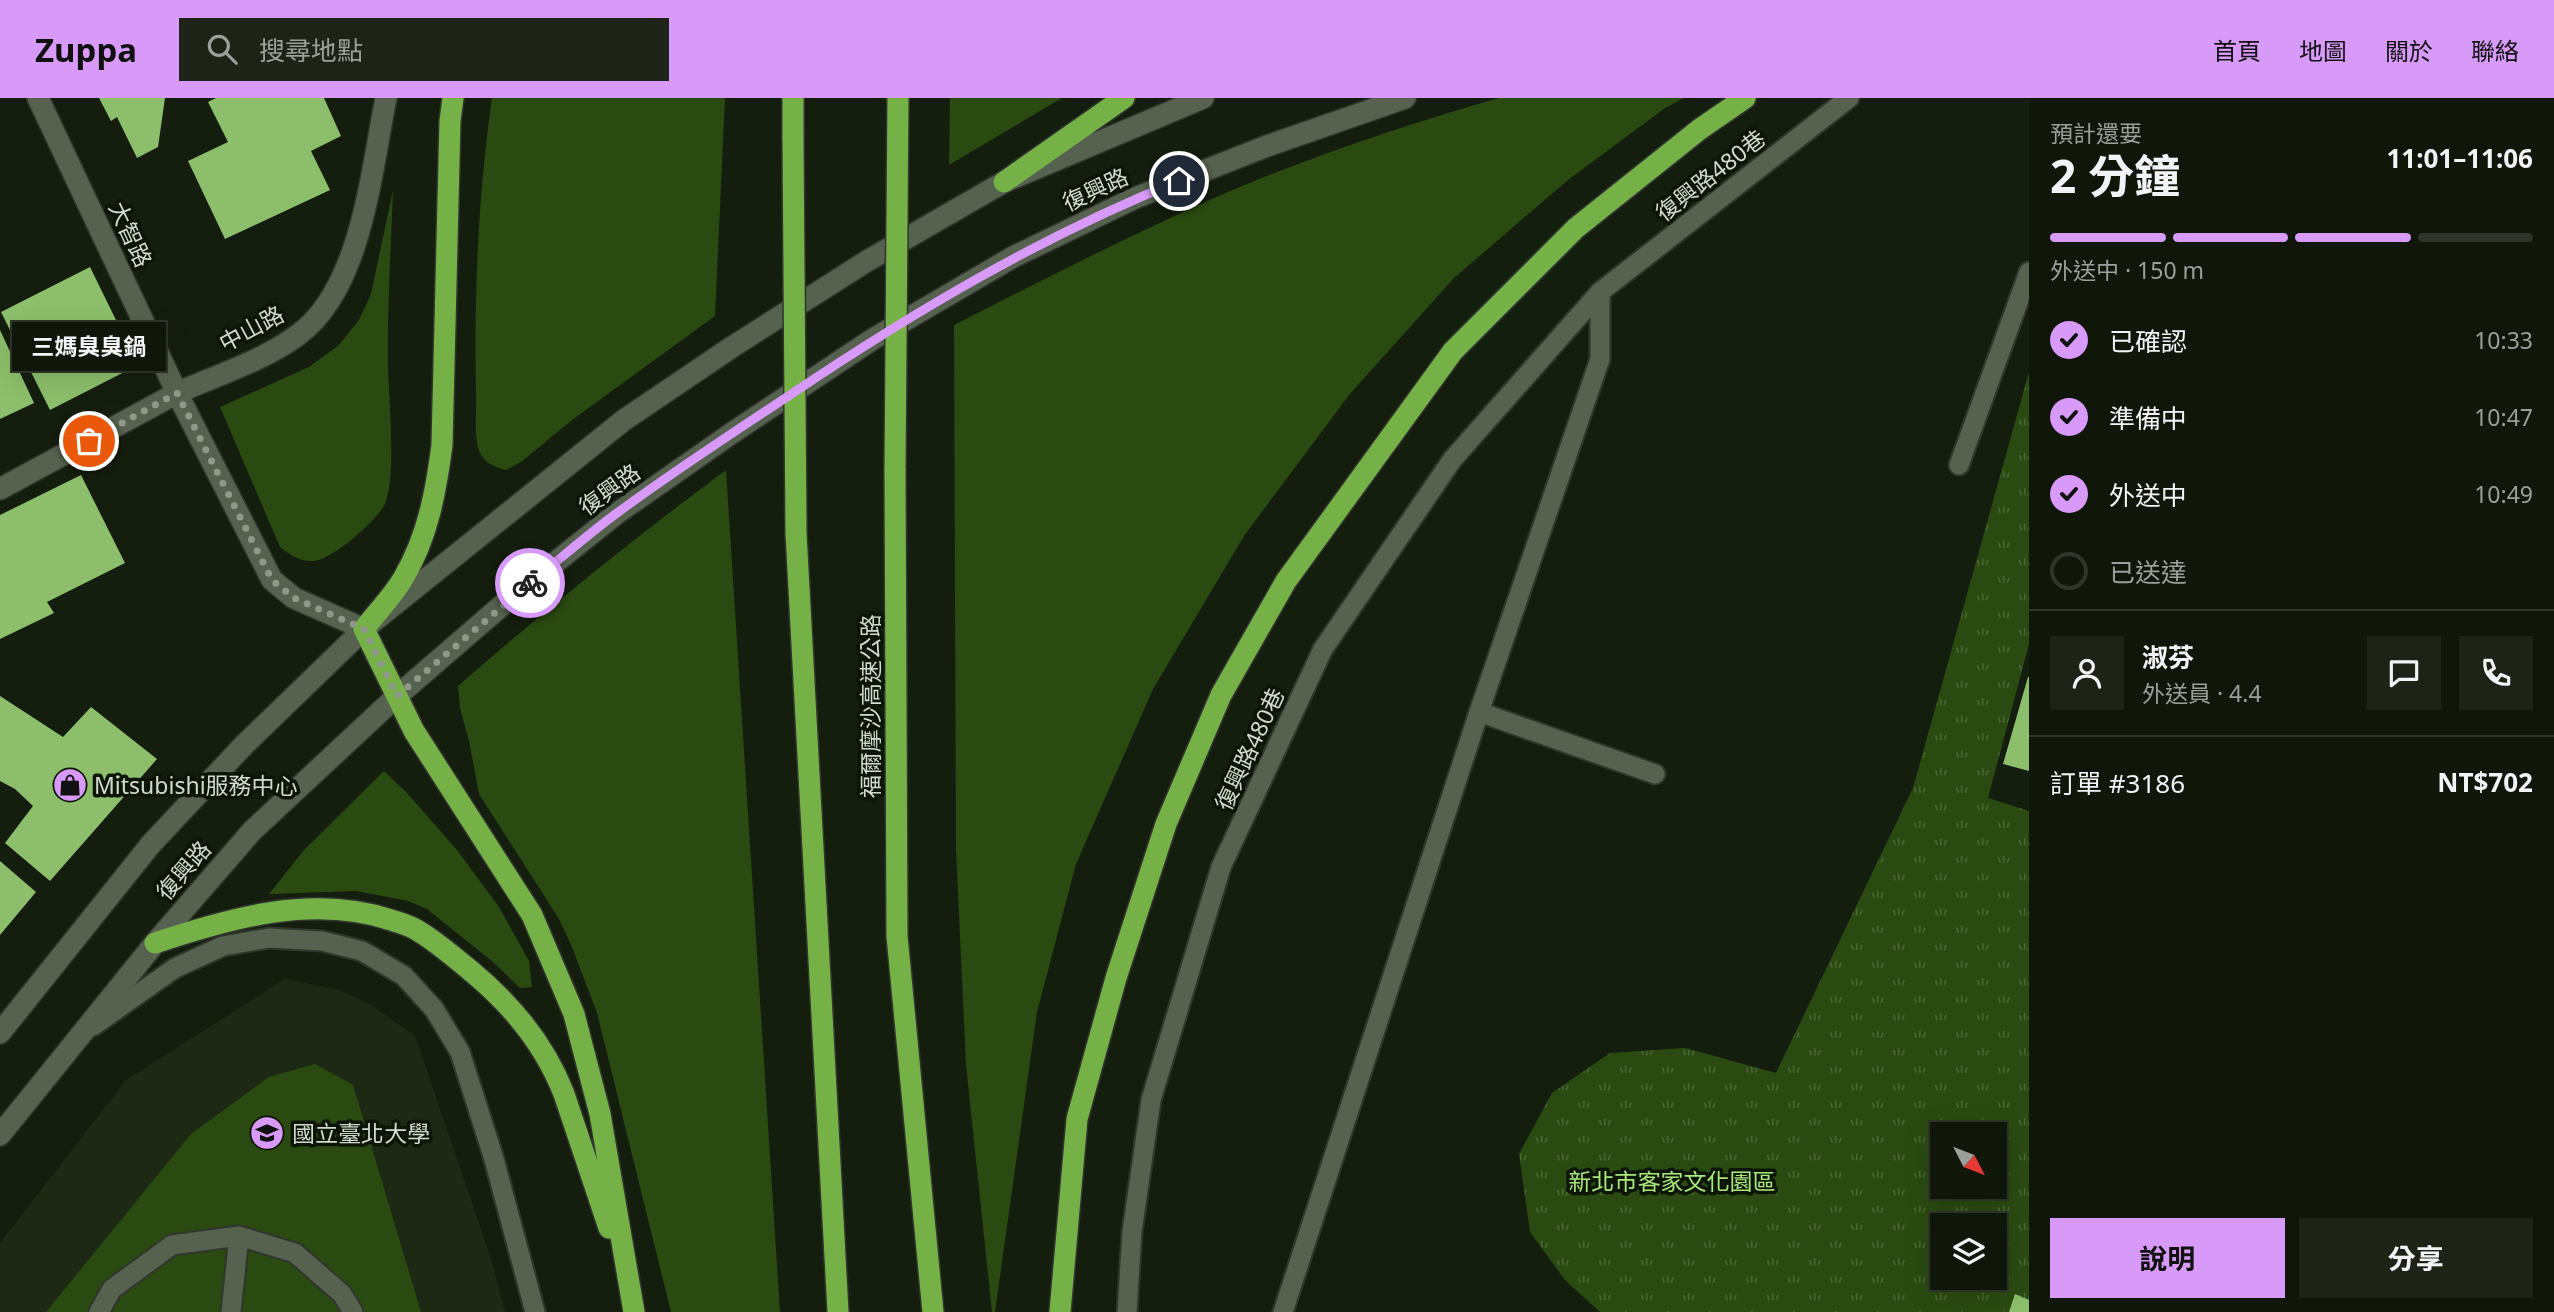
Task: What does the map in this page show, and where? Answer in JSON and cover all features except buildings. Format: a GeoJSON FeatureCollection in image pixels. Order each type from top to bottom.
{"type":"FeatureCollection","features":[{"type":"Feature","properties":{"kind":"highway"},"geometry":{"type":"LineString","coordinates":[[453,98],[450,121],[442,445],[437,487],[423,537],[404,578],[364,629],[426,751],[532,915],[574,1014],[600,1114],[633,1304]]}},
{"type":"Feature","properties":{"kind":"highway"},"geometry":{"type":"LineString","coordinates":[[793,98],[796,533],[838,1312]]}},
{"type":"Feature","properties":{"kind":"highway","name":"福爾摩沙高速公路"},"geometry":{"type":"LineString","coordinates":[[898,98],[895,468],[897,936],[933,1312]]}},
{"type":"Feature","properties":{"kind":"highway"},"geometry":{"type":"LineString","coordinates":[[1004,182],[1124,98]]}},
{"type":"Feature","properties":{"kind":"highway"},"geometry":{"type":"LineString","coordinates":[[1060,1312],[1077,1119],[1115,978],[1166,824],[1221,695],[1286,581],[1453,351],[1576,228],[1700,129],[1745,98]]}},
{"type":"Feature","properties":{"kind":"highway"},"geometry":{"type":"LineString","coordinates":[[155,943],[211,925],[272,912],[324,909],[351,909],[376,915],[406,925],[426,936],[493,990],[527,1029],[548,1060],[579,1136],[633,1304]]}},
{"type":"Feature","properties":{"kind":"main road","name":"大智路"},"geometry":{"type":"LineString","coordinates":[[38,98],[177,393],[272,580],[294,598],[364,629]]}},
{"type":"Feature","properties":{"kind":"main road","name":"中山路"},"geometry":{"type":"LineString","coordinates":[[0,489],[177,393],[271,352],[299,334],[327,308],[357,243],[386,98]]}},
{"type":"Feature","properties":{"kind":"main road","name":"復興路"},"geometry":{"type":"LineString","coordinates":[[0,1033],[151,844],[244,745],[364,629],[624,420],[867,261],[1004,182],[1203,98]]}},
{"type":"Feature","properties":{"kind":"main road","name":"復興路"},"geometry":{"type":"LineString","coordinates":[[0,1135],[155,943],[252,831],[397,696],[507,601],[616,514],[873,339],[1013,257],[1135,198],[1267,146],[1405,98]]}},
{"type":"Feature","properties":{"kind":"lane","name":"復興路480巷"},"geometry":{"type":"LineString","coordinates":[[1127,1312],[1132,1232],[1151,1100],[1221,867],[1323,649],[1452,460],[1600,292],[1849,98]]}},
{"type":"Feature","properties":{"kind":"lane"},"geometry":{"type":"LineString","coordinates":[[1959,465],[2029,272]]}},
{"type":"Feature","properties":{"kind":"lane"},"geometry":{"type":"LineString","coordinates":[[1283,1312],[1479,712],[1600,359],[1600,292]]}},
{"type":"Feature","properties":{"kind":"lane"},"geometry":{"type":"LineString","coordinates":[[1479,712],[1655,774]]}},
{"type":"Feature","properties":{"kind":"lane"},"geometry":{"type":"LineString","coordinates":[[83,1032],[175,968],[223,946],[269,938],[322,941],[362,951],[404,976],[434,1009],[460,1052],[494,1159],[535,1312]]}},
{"type":"Feature","properties":{"kind":"lane"},"geometry":{"type":"LineString","coordinates":[[231,1312],[239,1236]]}},
{"type":"Feature","properties":{"kind":"lane"},"geometry":{"type":"LineString","coordinates":[[99,1312],[112,1289],[172,1245],[239,1236],[295,1253],[342,1294],[353,1312]]}},
{"type":"Feature","properties":{"kind":"shaded area","name":"國立臺北大學"},"geometry":{"type":"Polygon","coordinates":[[[285,979],[340,990],[371,1005],[415,1036],[491,1258],[505,1312],[0,1312],[0,1243],[126,1080],[285,979]]]}},
{"type":"Feature","properties":{"kind":"green space"},"geometry":{"type":"Polygon","coordinates":[[[492,98],[725,98],[715,316],[572,420],[521,462],[506,470],[482,457],[476,432],[478,246],[492,98]]]}},
{"type":"Feature","properties":{"kind":"green space"},"geometry":{"type":"Polygon","coordinates":[[[950,98],[1062,98],[949,165],[950,98]]]}},
{"type":"Feature","properties":{"kind":"green space"},"geometry":{"type":"Polygon","coordinates":[[[1499,98],[1684,98],[1665,108],[1568,180],[1454,278],[1349,395],[1244,536],[1153,689],[1076,864],[1037,1012],[995,1312],[992,1312],[966,1065],[956,849],[954,325],[1121,241],[1223,194],[1359,142],[1499,98]]]}},
{"type":"Feature","properties":{"kind":"green space"},"geometry":{"type":"Polygon","coordinates":[[[393,190],[388,345],[391,472],[386,501],[366,527],[332,554],[314,561],[304,560],[280,547],[220,407],[309,367],[339,345],[359,320],[371,294],[393,190]]]}},
{"type":"Feature","properties":{"kind":"green space","name":"新北市客家文化園區"},"geometry":{"type":"Polygon","coordinates":[[[2029,372],[2029,644],[1988,798],[2029,811],[2029,1312],[1600,1312],[1565,1280],[1530,1232],[1519,1154],[1552,1093],[1610,1053],[1685,1048],[1776,1073],[1913,788],[2029,372]]]}},
{"type":"Feature","properties":{"kind":"green space"},"geometry":{"type":"Polygon","coordinates":[[[726,470],[780,1312],[671,1312],[597,1013],[559,919],[479,794],[460,708],[458,686],[590,575],[726,470]]]}},
{"type":"Feature","properties":{"kind":"green space"},"geometry":{"type":"Polygon","coordinates":[[[384,771],[457,850],[499,907],[529,961],[532,987],[520,988],[493,962],[427,909],[408,901],[356,891],[269,894],[304,850],[384,771]]]}},
{"type":"Feature","properties":{"kind":"green space"},"geometry":{"type":"Polygon","coordinates":[[[315,1064],[353,1085],[421,1312],[46,1312],[191,1134],[269,1077],[315,1064]]]}},
{"type":"Feature","properties":{"kind":"way so far"},"geometry":{"type":"LineString","coordinates":[[89,441],[177,393],[272,580],[294,598],[364,629],[397,696],[530,583]]}},
{"type":"Feature","properties":{"kind":"place","name":"三媽臭臭鍋"},"geometry":{"type":"Point","coordinates":[89,441]}},
{"type":"Feature","properties":{"kind":"place","name":"Mitsubishi服務中心"},"geometry":{"type":"Point","coordinates":[70,785]}},
{"type":"Feature","properties":{"kind":"place","name":"國立臺北大學"},"geometry":{"type":"Point","coordinates":[267,1133]}},
{"type":"Feature","properties":{"kind":"route"},"geometry":{"type":"LineString","coordinates":[[530,583],[616,514],[873,339],[1013,257],[1135,198],[1179,181]]}}]}
